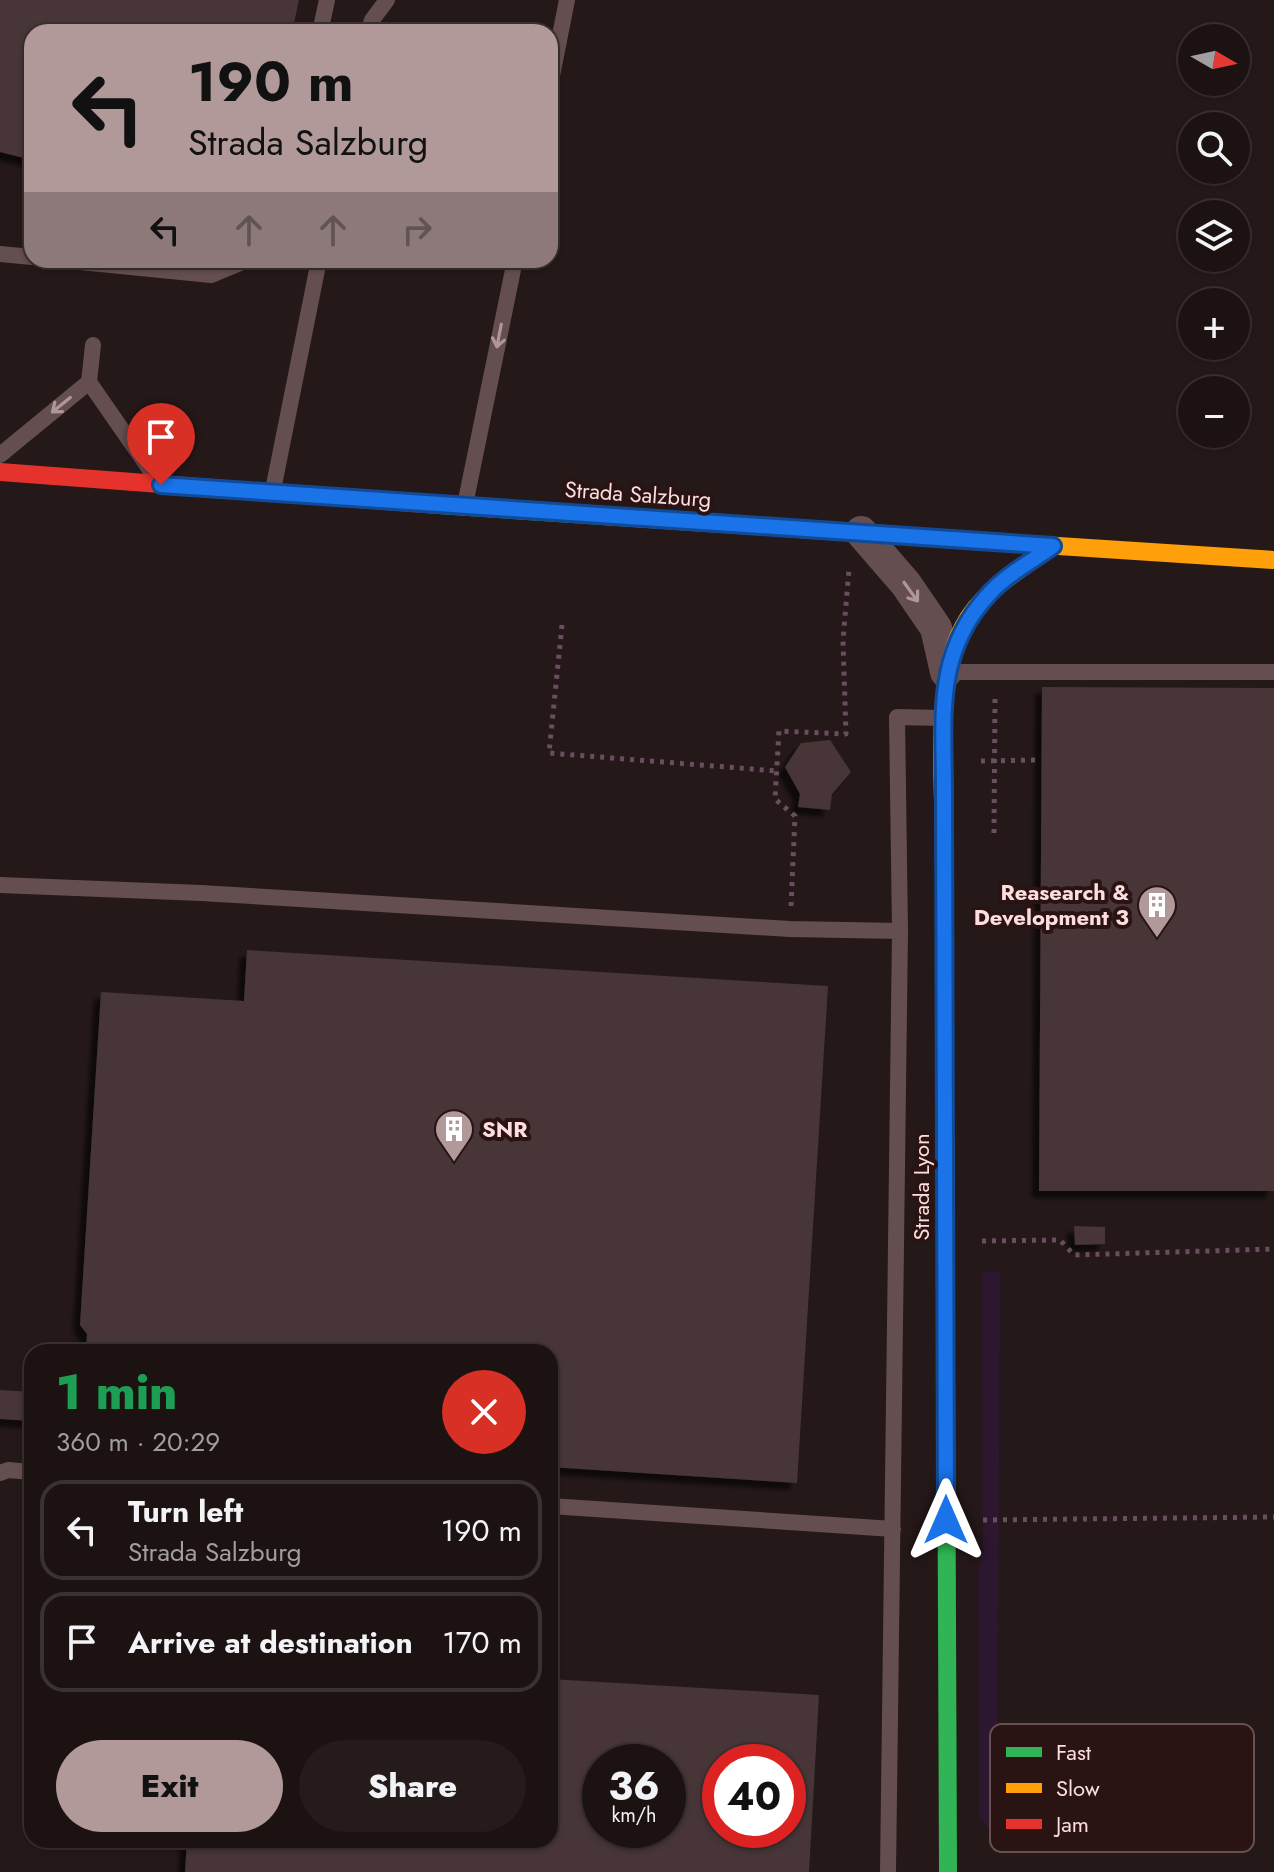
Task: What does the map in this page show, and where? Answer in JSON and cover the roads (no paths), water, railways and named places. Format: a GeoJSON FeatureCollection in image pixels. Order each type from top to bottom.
{"type":"FeatureCollection","features":[{"type":"Feature","properties":{"kind":"street","name":"Strada Salzburg"},"geometry":{"type":"LineString","coordinates":[[0,472],[465,507],[1274,560]]}},
{"type":"Feature","properties":{"kind":"street"},"geometry":{"type":"LineString","coordinates":[[856,532],[906,584],[936,628],[946,672]]}},
{"type":"Feature","properties":{"kind":"street","name":"Strada Lyon"},"geometry":{"type":"LineString","coordinates":[[948,1872],[946,672],[961,630],[990,592],[1053,546]]}},
{"type":"Feature","properties":{"kind":"lane"},"geometry":{"type":"LineString","coordinates":[[322,24],[327,0]]}},
{"type":"Feature","properties":{"kind":"lane"},"geometry":{"type":"LineString","coordinates":[[371,24],[387,0]]}},
{"type":"Feature","properties":{"kind":"lane"},"geometry":{"type":"LineString","coordinates":[[558,46],[567,0]]}},
{"type":"Feature","properties":{"kind":"lane"},"geometry":{"type":"LineString","coordinates":[[0,254],[24,256]]}},
{"type":"Feature","properties":{"kind":"lane"},"geometry":{"type":"LineString","coordinates":[[141,268],[211,275],[228,268]]}},
{"type":"Feature","properties":{"kind":"lane"},"geometry":{"type":"LineString","coordinates":[[272,493],[317,268]]}},
{"type":"Feature","properties":{"kind":"lane"},"geometry":{"type":"LineString","coordinates":[[465,507],[513,268]]}},
{"type":"Feature","properties":{"kind":"lane"},"geometry":{"type":"LineString","coordinates":[[93,345],[89,382],[161,485]]}},
{"type":"Feature","properties":{"kind":"lane"},"geometry":{"type":"LineString","coordinates":[[0,455],[89,382]]}},
{"type":"Feature","properties":{"kind":"lane"},"geometry":{"type":"LineString","coordinates":[[946,672],[1274,672]]}},
{"type":"Feature","properties":{"kind":"lane"},"geometry":{"type":"LineString","coordinates":[[888,1872],[900,931],[897,717],[944,718]]}},
{"type":"Feature","properties":{"kind":"lane"},"geometry":{"type":"LineString","coordinates":[[0,885],[201,893],[790,929],[900,931]]}},
{"type":"Feature","properties":{"kind":"lane"},"geometry":{"type":"LineString","coordinates":[[0,1473],[8,1470],[24,1471]]}},
{"type":"Feature","properties":{"kind":"lane"},"geometry":{"type":"LineString","coordinates":[[558,1507],[893,1529]]}},
{"type":"Feature","properties":{"kind":"place","name":"Reasearch & Development 3"},"geometry":{"type":"Point","coordinates":[1157,939]}},
{"type":"Feature","properties":{"kind":"place","name":"SNR"},"geometry":{"type":"Point","coordinates":[454,1163]}}]}
